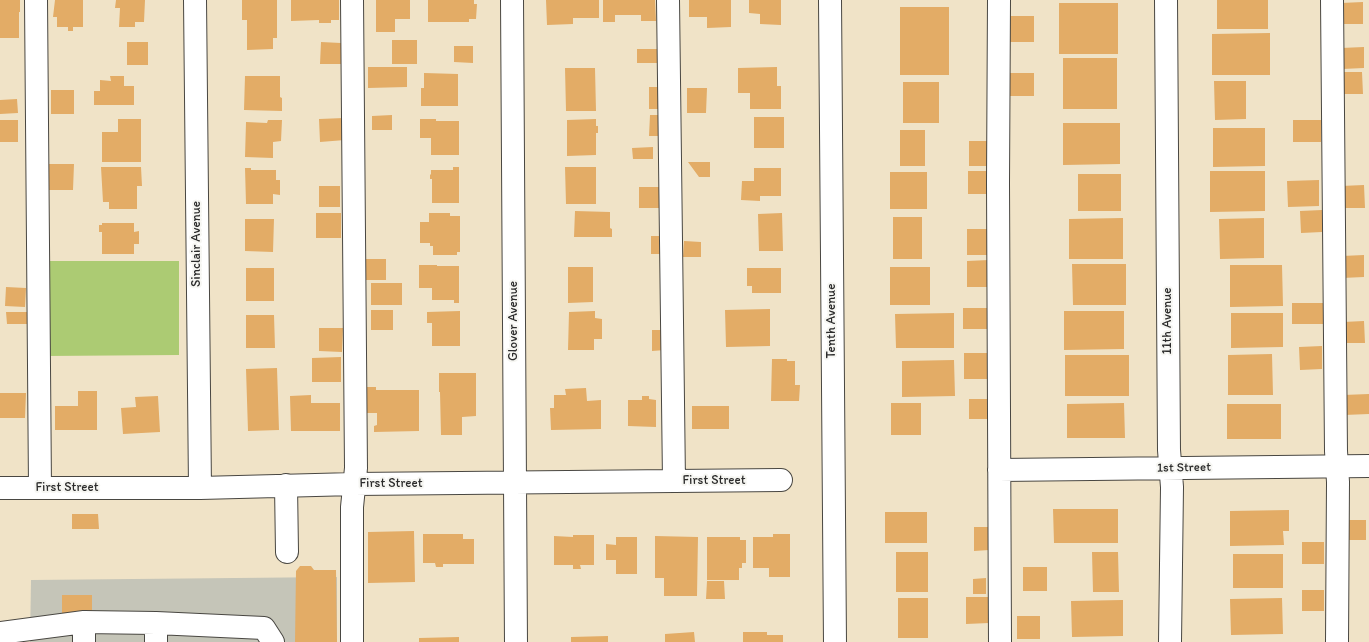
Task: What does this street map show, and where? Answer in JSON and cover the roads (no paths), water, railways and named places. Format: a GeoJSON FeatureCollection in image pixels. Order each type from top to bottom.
{"type":"FeatureCollection","features":[{"type":"Feature","properties":{"kind":"street"},"geometry":{"type":"LineString","coordinates":[[36,0],[40,488]]}},
{"type":"Feature","properties":{"kind":"street","name":"Sinclair Avenue"},"geometry":{"type":"LineString","coordinates":[[195,0],[200,488]]}},
{"type":"Feature","properties":{"kind":"street"},"geometry":{"type":"LineString","coordinates":[[352,0],[356,468],[352,507],[352,642]]}},
{"type":"Feature","properties":{"kind":"street","name":"Glover Avenue"},"geometry":{"type":"LineString","coordinates":[[512,0],[516,642]]}},
{"type":"Feature","properties":{"kind":"street"},"geometry":{"type":"LineString","coordinates":[[668,0],[674,481]]}},
{"type":"Feature","properties":{"kind":"street","name":"Tenth Avenue"},"geometry":{"type":"LineString","coordinates":[[830,0],[835,642]]}},
{"type":"Feature","properties":{"kind":"street"},"geometry":{"type":"LineString","coordinates":[[999,0],[998,183],[1000,642]]}},
{"type":"Feature","properties":{"kind":"street","name":"11th Avenue"},"geometry":{"type":"LineString","coordinates":[[1166,0],[1169,440],[1172,487],[1170,642]]}},
{"type":"Feature","properties":{"kind":"street"},"geometry":{"type":"LineString","coordinates":[[1332,0],[1337,466],[1337,642]]}},
{"type":"Feature","properties":{"kind":"street","name":"1st Street"},"geometry":{"type":"LineString","coordinates":[[999,470],[1369,466]]}},
{"type":"Feature","properties":{"kind":"street","name":"First Street"},"geometry":{"type":"LineString","coordinates":[[0,488],[200,488],[354,484],[781,480]]}},
{"type":"Feature","properties":{"kind":"street"},"geometry":{"type":"LineString","coordinates":[[286,485],[287,552]]}},
{"type":"Feature","properties":{"kind":"street"},"geometry":{"type":"LineString","coordinates":[[0,633],[156,632],[264,628],[272,642]]}}]}
